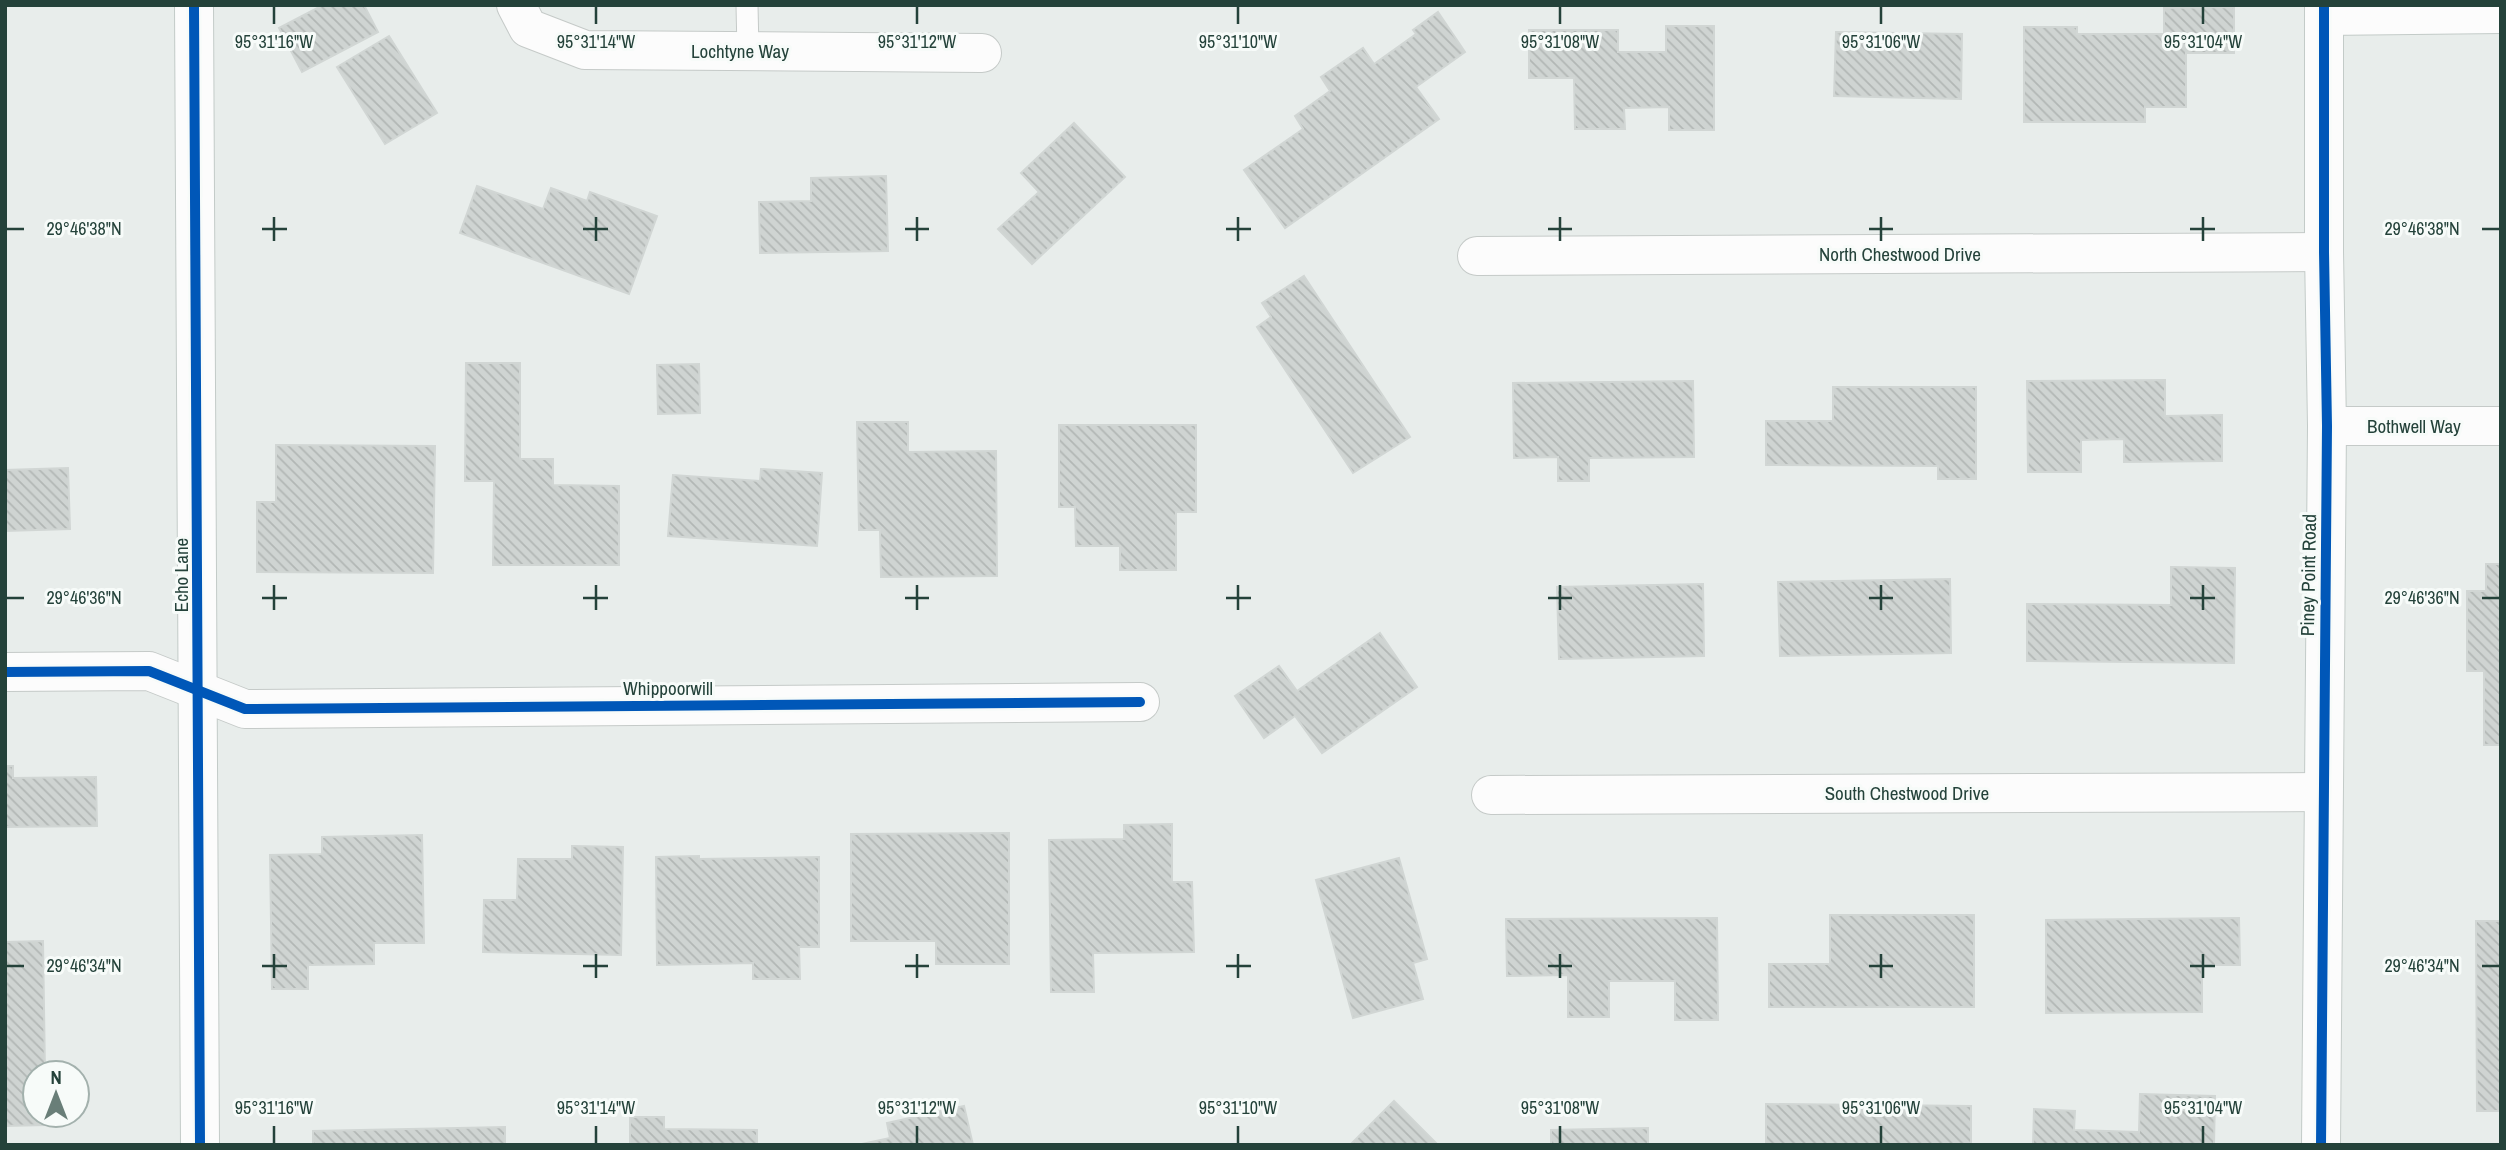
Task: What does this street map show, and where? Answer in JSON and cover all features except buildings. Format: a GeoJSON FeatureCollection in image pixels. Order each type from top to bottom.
{"type":"FeatureCollection","features":[{"type":"Feature","properties":{"kind":"street","name":"Echo Lane"},"geometry":{"type":"LineString","coordinates":[[194,5],[200,1145]]}},
{"type":"Feature","properties":{"kind":"street","name":"Lochtyne Way"},"geometry":{"type":"LineString","coordinates":[[516,5],[528,28],[585,50],[982,53]]}},
{"type":"Feature","properties":{"kind":"street"},"geometry":{"type":"LineString","coordinates":[[2324,10],[2501,14]]}},
{"type":"Feature","properties":{"kind":"street","name":"Piney Point Road"},"geometry":{"type":"LineString","coordinates":[[2321,1145],[2327,426],[2324,10]]}},
{"type":"Feature","properties":{"kind":"street","name":"North Chestwood Drive"},"geometry":{"type":"LineString","coordinates":[[1477,257],[2324,252]]}},
{"type":"Feature","properties":{"kind":"street","name":"Bothwell Way"},"geometry":{"type":"LineString","coordinates":[[2327,426],[2501,426]]}},
{"type":"Feature","properties":{"kind":"street","name":"Whippoorwill"},"geometry":{"type":"LineString","coordinates":[[5,672],[149,671],[245,709],[1140,702]]}},
{"type":"Feature","properties":{"kind":"street","name":"South Chestwood Drive"},"geometry":{"type":"LineString","coordinates":[[1491,795],[2323,792]]}},
{"type":"Feature","properties":{"kind":"lane"},"geometry":{"type":"LineString","coordinates":[[747,5],[748,51]]}},
{"type":"Feature","properties":{"kind":"cycle path"},"geometry":{"type":"LineString","coordinates":[[194,5],[200,1145]]}},
{"type":"Feature","properties":{"kind":"cycle path"},"geometry":{"type":"LineString","coordinates":[[2321,1145],[2327,426],[2324,5]]}},
{"type":"Feature","properties":{"kind":"cycle path"},"geometry":{"type":"LineString","coordinates":[[5,672],[149,671],[245,709],[1140,702]]}}]}
